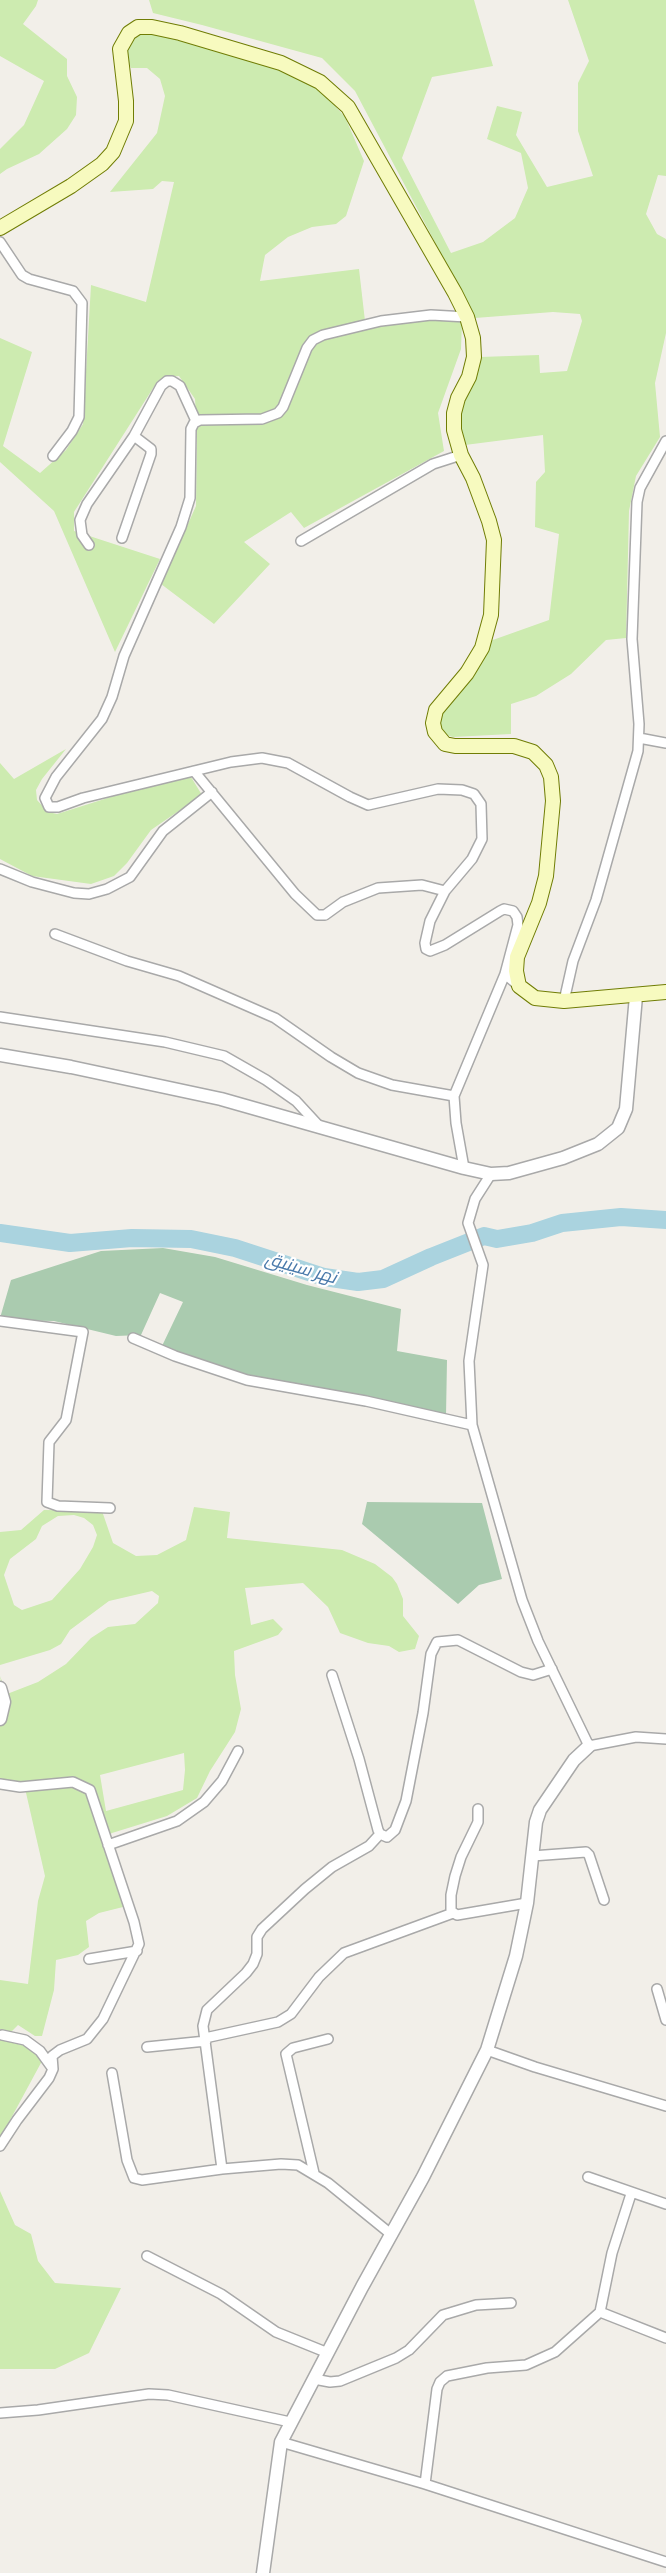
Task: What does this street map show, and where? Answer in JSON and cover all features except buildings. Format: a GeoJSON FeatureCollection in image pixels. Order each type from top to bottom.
{"type":"FeatureCollection","features":[{"type":"Feature","properties":{"kind":"main road"},"geometry":{"type":"LineString","coordinates":[[0,228],[71,186],[102,164],[113,153],[126,121],[120,49],[129,33],[138,27],[152,27],[281,63],[320,82],[348,107],[467,317],[473,338],[474,357],[470,377],[458,398],[454,413],[454,430],[461,455],[473,478],[494,540],[491,615],[482,648],[467,673],[436,710],[433,723],[435,732],[445,744],[514,746],[533,752],[546,765],[551,777],[553,801],[546,876],[539,903],[517,957],[515,966],[519,986],[534,998],[564,1001],[666,992]]}},
{"type":"Feature","properties":{"kind":"street"},"geometry":{"type":"LineString","coordinates":[[0,242],[21,275],[73,291],[82,303],[79,417],[72,431],[53,456]]}},
{"type":"Feature","properties":{"kind":"street"},"geometry":{"type":"LineString","coordinates":[[196,421],[262,418],[278,413],[283,407],[307,348],[313,340],[323,335],[381,321],[431,315],[467,317]]}},
{"type":"Feature","properties":{"kind":"street"},"geometry":{"type":"LineString","coordinates":[[89,545],[82,535],[80,520],[87,504],[134,436],[161,386],[167,381],[172,381],[180,386],[196,421]]}},
{"type":"Feature","properties":{"kind":"street"},"geometry":{"type":"LineString","coordinates":[[196,421],[191,429],[190,498],[181,527],[124,656],[105,712],[56,777],[45,798],[49,807],[58,807],[83,798],[250,758],[273,759],[288,763],[368,805],[438,789],[454,788],[478,798],[481,804],[482,839],[472,859],[446,891],[430,921],[425,943],[427,950],[430,951],[445,945],[500,911],[509,909],[516,914],[518,921],[505,974],[454,1096],[464,1168]]}},
{"type":"Feature","properties":{"kind":"street"},"geometry":{"type":"LineString","coordinates":[[122,538],[151,454],[150,449],[134,436]]}},
{"type":"Feature","properties":{"kind":"street"},"geometry":{"type":"LineString","coordinates":[[564,1001],[573,961],[596,900],[638,751],[632,639],[637,502],[640,488],[666,441]]}},
{"type":"Feature","properties":{"kind":"street"},"geometry":{"type":"LineString","coordinates":[[301,541],[433,464],[461,455]]}},
{"type":"Feature","properties":{"kind":"street"},"geometry":{"type":"LineString","coordinates":[[639,738],[666,742]]}},
{"type":"Feature","properties":{"kind":"street"},"geometry":{"type":"LineString","coordinates":[[194,771],[295,894],[317,915],[325,915],[343,902],[378,888],[422,885],[446,891]]}},
{"type":"Feature","properties":{"kind":"street"},"geometry":{"type":"LineString","coordinates":[[0,869],[32,882],[74,892],[89,894],[107,890],[130,877],[163,831],[212,792]]}},
{"type":"Feature","properties":{"kind":"street"},"geometry":{"type":"LineString","coordinates":[[55,934],[127,961],[179,976],[275,1018],[332,1058],[358,1072],[392,1085],[454,1096]]}},
{"type":"Feature","properties":{"kind":"street"},"geometry":{"type":"LineString","coordinates":[[505,974],[519,986]]}},
{"type":"Feature","properties":{"kind":"street"},"geometry":{"type":"LineString","coordinates":[[0,1055],[150,1083],[221,1099],[491,1174],[520,1171],[563,1158],[598,1144],[614,1134],[623,1120],[626,1108],[636,996]]}},
{"type":"Feature","properties":{"kind":"street"},"geometry":{"type":"LineString","coordinates":[[0,1017],[165,1042],[218,1054],[266,1080],[289,1096],[320,1127]]}},
{"type":"Feature","properties":{"kind":"street"},"geometry":{"type":"LineString","coordinates":[[491,1174],[472,1205],[468,1223],[483,1265],[469,1362],[472,1425],[522,1600],[552,1670],[589,1746]]}},
{"type":"Feature","properties":{"kind":"street"},"geometry":{"type":"LineString","coordinates":[[0,1321],[82,1332],[66,1420],[49,1442],[46,1502],[58,1506],[110,1508]]}},
{"type":"Feature","properties":{"kind":"street"},"geometry":{"type":"LineString","coordinates":[[133,1338],[175,1356],[247,1380],[366,1401],[472,1425]]}},
{"type":"Feature","properties":{"kind":"street"},"geometry":{"type":"LineString","coordinates":[[380,1834],[387,1837],[395,1830],[406,1802],[422,1723],[431,1654],[437,1641],[458,1640],[521,1672],[532,1675],[552,1670]]}},
{"type":"Feature","properties":{"kind":"street"},"geometry":{"type":"LineString","coordinates":[[332,1675],[380,1834]]}},
{"type":"Feature","properties":{"kind":"street"},"geometry":{"type":"LineString","coordinates":[[0,1688],[4,1702],[0,1719]]}},
{"type":"Feature","properties":{"kind":"street"},"geometry":{"type":"LineString","coordinates":[[263,2573],[281,2442],[451,2124],[487,2050],[516,1956],[527,1903],[533,1832],[540,1810],[573,1760],[589,1746],[636,1737],[666,1739]]}},
{"type":"Feature","properties":{"kind":"street"},"geometry":{"type":"LineString","coordinates":[[108,1845],[177,1821],[204,1802],[222,1781],[238,1751]]}},
{"type":"Feature","properties":{"kind":"street"},"geometry":{"type":"LineString","coordinates":[[0,1784],[20,1787],[62,1782],[82,1785],[90,1790],[135,1923],[139,1944],[104,2019],[87,2039],[60,2050],[52,2056],[53,2068],[49,2078],[0,2146]]}},
{"type":"Feature","properties":{"kind":"street"},"geometry":{"type":"LineString","coordinates":[[453,1913],[450,1903],[455,1876],[461,1857],[478,1822],[478,1809]]}},
{"type":"Feature","properties":{"kind":"street"},"geometry":{"type":"LineString","coordinates":[[222,2169],[206,2040],[204,2017],[207,2010],[253,1964],[257,1954],[257,1937],[262,1929],[323,1874],[369,1846],[380,1834]]}},
{"type":"Feature","properties":{"kind":"street"},"geometry":{"type":"LineString","coordinates":[[532,1856],[586,1852],[604,1900]]}},
{"type":"Feature","properties":{"kind":"street"},"geometry":{"type":"LineString","coordinates":[[147,2046],[206,2040],[278,2022],[291,2014],[319,1977],[344,1953],[453,1913],[458,1915],[527,1903]]}},
{"type":"Feature","properties":{"kind":"street"},"geometry":{"type":"LineString","coordinates":[[89,1959],[137,1951]]}},
{"type":"Feature","properties":{"kind":"street"},"geometry":{"type":"LineString","coordinates":[[657,1989],[666,2020]]}},
{"type":"Feature","properties":{"kind":"street"},"geometry":{"type":"LineString","coordinates":[[2,2035],[26,2040],[40,2051],[53,2068]]}},
{"type":"Feature","properties":{"kind":"street"},"geometry":{"type":"LineString","coordinates":[[314,2172],[286,2054],[292,2048],[328,2039]]}},
{"type":"Feature","properties":{"kind":"street"},"geometry":{"type":"LineString","coordinates":[[487,2050],[535,2067],[666,2106]]}},
{"type":"Feature","properties":{"kind":"street"},"geometry":{"type":"LineString","coordinates":[[112,2073],[127,2160],[134,2178],[142,2180],[222,2169],[290,2164],[314,2172],[392,2235]]}},
{"type":"Feature","properties":{"kind":"street"},"geometry":{"type":"LineString","coordinates":[[588,2177],[666,2204]]}},
{"type":"Feature","properties":{"kind":"street"},"geometry":{"type":"LineString","coordinates":[[425,2484],[437,2389],[440,2382],[447,2376],[487,2368],[526,2365],[536,2361],[555,2352],[600,2312],[612,2253],[632,2194]]}},
{"type":"Feature","properties":{"kind":"street"},"geometry":{"type":"LineString","coordinates":[[147,2256],[221,2294],[276,2332],[328,2353]]}},
{"type":"Feature","properties":{"kind":"street"},"geometry":{"type":"LineString","coordinates":[[314,2379],[340,2381],[396,2358],[409,2350],[443,2315],[476,2306],[511,2303]]}},
{"type":"Feature","properties":{"kind":"street"},"geometry":{"type":"LineString","coordinates":[[600,2312],[666,2338]]}},
{"type":"Feature","properties":{"kind":"street"},"geometry":{"type":"LineString","coordinates":[[0,2413],[158,2394],[290,2422]]}},
{"type":"Feature","properties":{"kind":"street"},"geometry":{"type":"LineString","coordinates":[[281,2442],[425,2484],[666,2562]]}},
{"type":"Feature","properties":{"kind":"green space"},"geometry":{"type":"Polygon","coordinates":[[[0,0],[38,0],[23,24],[67,59],[67,76],[77,97],[76,115],[67,129],[39,154],[0,174],[0,149],[24,125],[44,81],[0,56],[0,0]]]}},
{"type":"Feature","properties":{"kind":"green space"},"geometry":{"type":"Polygon","coordinates":[[[149,0],[474,0],[493,66],[432,77],[402,158],[451,253],[483,242],[515,218],[528,188],[521,153],[487,139],[497,106],[522,112],[516,135],[547,187],[593,176],[578,131],[578,83],[589,61],[568,0],[666,0],[666,176],[658,175],[646,214],[657,234],[666,239],[666,333],[655,383],[660,437],[636,476],[629,511],[626,638],[606,640],[571,674],[536,696],[511,704],[511,734],[453,737],[443,734],[438,729],[442,711],[490,641],[549,620],[559,534],[535,527],[536,482],[545,472],[543,435],[465,445],[459,432],[460,408],[480,357],[539,355],[540,373],[567,371],[582,321],[580,314],[553,312],[475,318],[355,91],[322,58],[153,13],[149,0]]]}},
{"type":"Feature","properties":{"kind":"green space"},"geometry":{"type":"Polygon","coordinates":[[[154,32],[283,68],[315,84],[345,117],[364,161],[346,216],[336,224],[312,227],[288,237],[265,255],[260,281],[359,269],[365,321],[369,327],[434,319],[462,321],[461,349],[438,413],[444,451],[304,528],[291,512],[244,542],[270,564],[214,624],[161,584],[196,506],[197,431],[195,399],[179,376],[164,377],[157,382],[74,512],[74,531],[160,559],[115,652],[54,511],[0,462],[0,338],[32,352],[3,446],[40,473],[66,450],[83,424],[91,285],[146,302],[174,182],[162,181],[153,189],[110,192],[157,133],[165,96],[160,79],[147,68],[131,68],[126,57],[131,42],[141,34],[154,32]]]}},
{"type":"Feature","properties":{"kind":"green space"},"geometry":{"type":"Polygon","coordinates":[[[66,749],[36,790],[37,800],[48,812],[57,814],[114,796],[191,777],[202,795],[151,830],[127,863],[114,876],[91,884],[32,876],[0,859],[0,763],[14,779],[66,749]]]}},
{"type":"Feature","properties":{"kind":"green space"},"geometry":{"type":"Polygon","coordinates":[[[163,1248],[215,1257],[307,1285],[401,1309],[397,1351],[447,1360],[446,1416],[313,1386],[256,1378],[162,1346],[183,1302],[160,1293],[141,1335],[116,1336],[54,1321],[3,1320],[0,1318],[11,1280],[101,1251],[163,1248]]]}},
{"type":"Feature","properties":{"kind":"green space"},"geometry":{"type":"Polygon","coordinates":[[[367,1502],[482,1503],[502,1579],[479,1585],[458,1604],[362,1524],[367,1502]]]}},
{"type":"Feature","properties":{"kind":"green space"},"geometry":{"type":"Polygon","coordinates":[[[194,1507],[230,1512],[227,1538],[342,1550],[375,1564],[392,1577],[397,1584],[403,1599],[403,1616],[419,1636],[415,1649],[399,1652],[389,1646],[368,1643],[340,1633],[328,1607],[303,1583],[245,1588],[251,1625],[273,1619],[283,1629],[278,1635],[234,1651],[235,1675],[241,1709],[235,1732],[210,1771],[197,1798],[167,1816],[112,1833],[102,1839],[123,1907],[99,1913],[86,1921],[89,1947],[78,1955],[56,1960],[54,1990],[42,2036],[35,2036],[18,2025],[11,2032],[0,2029],[0,1980],[28,1984],[38,1901],[45,1876],[24,1784],[0,1780],[0,1725],[7,1716],[0,1676],[7,1694],[38,1682],[66,1664],[91,1638],[108,1627],[135,1624],[158,1603],[159,1596],[152,1591],[109,1601],[70,1630],[61,1644],[50,1650],[0,1665],[0,1532],[21,1530],[44,1510],[102,1511],[113,1543],[136,1556],[157,1555],[186,1540],[194,1507]],[[74,1515],[58,1516],[42,1526],[36,1539],[10,1559],[4,1575],[14,1605],[22,1610],[52,1600],[80,1569],[93,1547],[97,1535],[93,1525],[84,1518],[74,1515]],[[184,1753],[100,1775],[106,1811],[183,1790],[184,1753]]]}},
{"type":"Feature","properties":{"kind":"green space"},"geometry":{"type":"Polygon","coordinates":[[[0,2040],[22,2045],[38,2054],[42,2061],[2,2135],[0,2145],[0,2040]]]}},
{"type":"Feature","properties":{"kind":"green space"},"geometry":{"type":"Polygon","coordinates":[[[0,2191],[15,2225],[31,2234],[38,2261],[55,2283],[121,2288],[89,2353],[55,2369],[0,2369],[0,2191]]]}},
{"type":"Feature","properties":{"kind":"waterway","name":"نهر سينيق"},"geometry":{"type":"LineString","coordinates":[[0,1233],[70,1243],[132,1238],[191,1239],[235,1248],[324,1277],[358,1282],[383,1279],[484,1236],[497,1239],[532,1233],[562,1223],[621,1217],[666,1220]]}}]}
